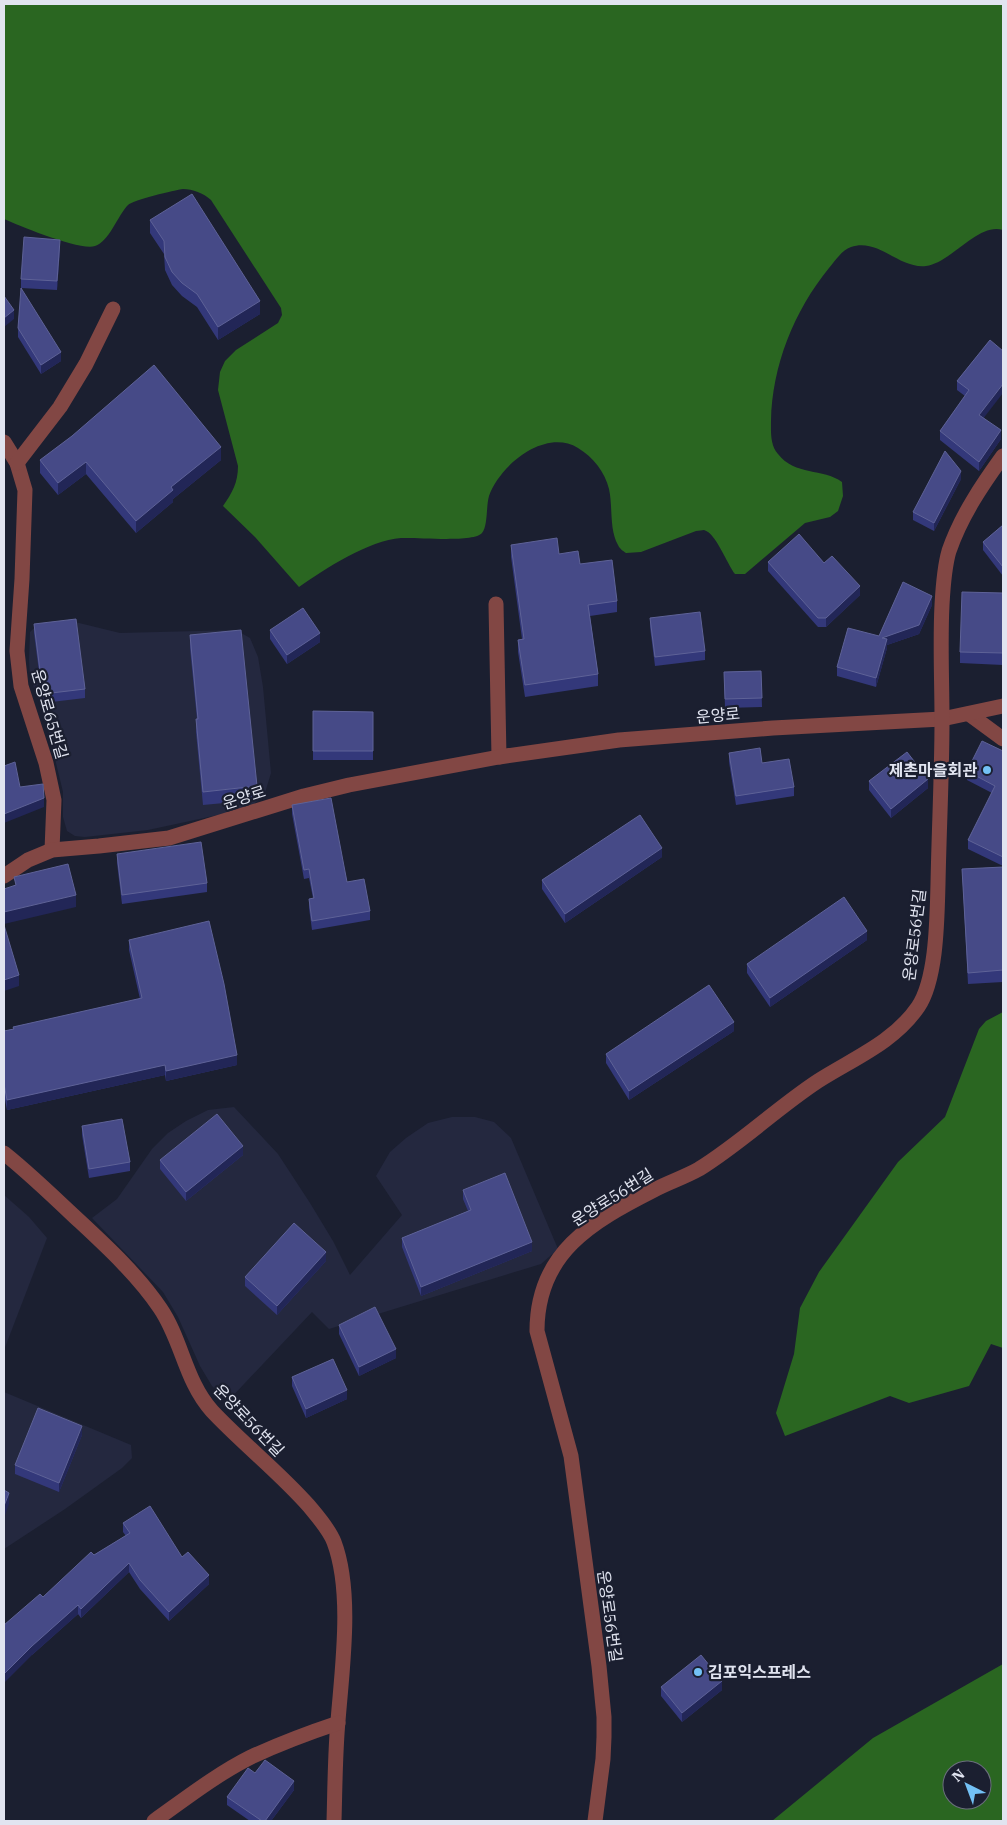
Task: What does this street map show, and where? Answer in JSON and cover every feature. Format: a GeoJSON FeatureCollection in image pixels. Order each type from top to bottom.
{"type":"FeatureCollection","features":[{"type":"Feature","properties":{"kind":"street"},"geometry":{"type":"LineString","coordinates":[[16,463],[60,407],[86,364],[113,309]]}},
{"type":"Feature","properties":{"kind":"street","name":"운양로65번길"},"geometry":{"type":"LineString","coordinates":[[4,442],[16,463],[25,490],[17,651],[21,686],[46,762],[54,800],[52,850]]}},
{"type":"Feature","properties":{"kind":"street"},"geometry":{"type":"LineString","coordinates":[[942,719],[940,628],[943,585],[949,552],[967,512],[1003,456]]}},
{"type":"Feature","properties":{"kind":"street"},"geometry":{"type":"LineString","coordinates":[[496,604],[498,757]]}},
{"type":"Feature","properties":{"kind":"street","name":"운양로"},"geometry":{"type":"LineString","coordinates":[[4,876],[28,860],[52,850],[168,838],[349,785],[498,757],[629,740],[773,728],[942,719],[1003,706]]}},
{"type":"Feature","properties":{"kind":"street"},"geometry":{"type":"LineString","coordinates":[[969,714],[1003,739]]}},
{"type":"Feature","properties":{"kind":"street","name":"운양로56번길"},"geometry":{"type":"LineString","coordinates":[[595,1821],[604,1737],[600,1675],[571,1456],[545,1367],[537,1331],[537,1313],[541,1292],[550,1270],[564,1250],[581,1235],[606,1217],[655,1189],[697,1171],[819,1081],[881,1044],[910,1018],[920,1003],[927,986],[937,914],[942,719]]}},
{"type":"Feature","properties":{"kind":"street","name":"운양로56번길"},"geometry":{"type":"LineString","coordinates":[[4,1153],[20,1165],[106,1246],[140,1282],[161,1308],[175,1336],[193,1383],[206,1403],[230,1429],[299,1495],[322,1521],[334,1542],[342,1572],[345,1613],[334,1821]]}},
{"type":"Feature","properties":{"kind":"street"},"geometry":{"type":"LineString","coordinates":[[154,1821],[215,1778],[250,1758],[303,1735],[338,1723]]}},
{"type":"Feature","properties":{"kind":"shaded area"},"geometry":{"type":"Polygon","coordinates":[[[75,622],[120,633],[236,630],[250,638],[258,657],[263,687],[271,773],[264,796],[252,805],[218,815],[148,830],[85,837],[75,836],[67,831],[63,817],[63,792],[46,721],[30,677],[30,632],[36,626],[75,622]]]}},
{"type":"Feature","properties":{"kind":"shaded area"},"geometry":{"type":"Polygon","coordinates":[[[234,1107],[278,1154],[333,1241],[350,1275],[402,1215],[376,1176],[390,1152],[428,1123],[452,1117],[475,1117],[494,1122],[511,1138],[558,1249],[541,1264],[329,1329],[312,1312],[228,1401],[212,1386],[200,1366],[178,1317],[163,1292],[92,1218],[117,1199],[152,1149],[168,1133],[208,1110],[234,1107]]]}},
{"type":"Feature","properties":{"kind":"shaded area"},"geometry":{"type":"Polygon","coordinates":[[[4,1195],[29,1217],[47,1238],[4,1350],[4,1195]]]}},
{"type":"Feature","properties":{"kind":"shaded area"},"geometry":{"type":"Polygon","coordinates":[[[4,1392],[131,1445],[132,1458],[122,1468],[65,1509],[4,1549],[4,1392]]]}},
{"type":"Feature","properties":{"kind":"green space"},"geometry":{"type":"Polygon","coordinates":[[[4,4],[1003,4],[1003,230],[994,229],[984,232],[945,258],[926,266],[916,266],[907,263],[871,247],[861,245],[851,247],[839,256],[816,285],[805,302],[787,340],[781,360],[772,400],[771,438],[778,454],[792,466],[826,475],[842,482],[843,496],[838,511],[830,517],[805,523],[745,574],[735,574],[713,537],[704,530],[696,531],[641,552],[626,553],[619,547],[615,539],[609,489],[601,471],[589,456],[578,448],[565,443],[552,443],[538,446],[525,453],[503,473],[489,496],[484,530],[477,536],[457,539],[401,538],[388,540],[348,556],[299,587],[255,537],[223,506],[234,488],[238,466],[218,390],[220,372],[225,361],[236,350],[278,323],[282,315],[281,308],[211,200],[205,195],[194,191],[183,189],[131,203],[124,209],[105,239],[95,246],[87,247],[64,242],[4,219],[4,4]]]}},
{"type":"Feature","properties":{"kind":"green space"},"geometry":{"type":"Polygon","coordinates":[[[1003,1012],[1003,1348],[991,1344],[969,1386],[909,1403],[890,1396],[785,1436],[776,1413],[794,1354],[800,1308],[819,1272],[898,1162],[945,1117],[979,1029],[986,1021],[1003,1012]]]}},
{"type":"Feature","properties":{"kind":"green space"},"geometry":{"type":"Polygon","coordinates":[[[1003,1664],[1003,1821],[772,1821],[873,1738],[1003,1664]]]}},
{"type":"Feature","properties":{"kind":"building"},"geometry":{"type":"Polygon","coordinates":[[[192,194],[260,301],[218,327],[197,294],[182,283],[172,272],[165,257],[164,241],[150,220],[192,194]]]}},
{"type":"Feature","properties":{"kind":"building"},"geometry":{"type":"Polygon","coordinates":[[[24,237],[60,240],[57,281],[21,279],[24,237]]]}},
{"type":"Feature","properties":{"kind":"building"},"geometry":{"type":"Polygon","coordinates":[[[21,288],[61,352],[41,365],[18,328],[21,288]]]}},
{"type":"Feature","properties":{"kind":"building"},"geometry":{"type":"Polygon","coordinates":[[[4,296],[14,310],[4,318],[4,296]]]}},
{"type":"Feature","properties":{"kind":"building"},"geometry":{"type":"Polygon","coordinates":[[[990,340],[1003,351],[1003,384],[979,415],[1001,430],[979,462],[940,431],[969,390],[957,381],[990,340]]]}},
{"type":"Feature","properties":{"kind":"building"},"geometry":{"type":"Polygon","coordinates":[[[154,365],[221,447],[171,487],[173,490],[136,521],[86,462],[58,483],[40,460],[72,436],[154,365]]]}},
{"type":"Feature","properties":{"kind":"building"},"geometry":{"type":"Polygon","coordinates":[[[945,451],[961,471],[934,523],[913,512],[945,451]]]}},
{"type":"Feature","properties":{"kind":"building"},"geometry":{"type":"Polygon","coordinates":[[[1003,525],[1003,567],[983,542],[1003,525]]]}},
{"type":"Feature","properties":{"kind":"building"},"geometry":{"type":"Polygon","coordinates":[[[799,534],[824,563],[832,556],[860,586],[826,618],[818,618],[768,562],[799,534]]]}},
{"type":"Feature","properties":{"kind":"building"},"geometry":{"type":"Polygon","coordinates":[[[557,538],[559,554],[578,551],[580,564],[612,560],[617,601],[588,605],[598,674],[525,685],[518,640],[524,639],[511,545],[557,538]]]}},
{"type":"Feature","properties":{"kind":"building"},"geometry":{"type":"Polygon","coordinates":[[[903,582],[932,596],[919,625],[882,638],[887,639],[876,678],[837,667],[848,628],[879,636],[903,582]]]}},
{"type":"Feature","properties":{"kind":"building"},"geometry":{"type":"Polygon","coordinates":[[[962,592],[1003,593],[1003,653],[960,652],[962,592]]]}},
{"type":"Feature","properties":{"kind":"building"},"geometry":{"type":"Polygon","coordinates":[[[303,608],[320,633],[287,655],[270,630],[303,608]]]}},
{"type":"Feature","properties":{"kind":"building"},"geometry":{"type":"Polygon","coordinates":[[[700,612],[705,651],[655,657],[650,618],[700,612]]]}},
{"type":"Feature","properties":{"kind":"building"},"geometry":{"type":"Polygon","coordinates":[[[76,619],[85,689],[43,694],[34,624],[76,619]]]}},
{"type":"Feature","properties":{"kind":"building"},"geometry":{"type":"Polygon","coordinates":[[[241,630],[257,786],[203,792],[190,635],[241,630]]]}},
{"type":"Feature","properties":{"kind":"building"},"geometry":{"type":"Polygon","coordinates":[[[761,671],[762,698],[725,699],[724,672],[761,671]]]}},
{"type":"Feature","properties":{"kind":"building"},"geometry":{"type":"Polygon","coordinates":[[[313,711],[373,712],[373,751],[313,751],[313,711]]]}},
{"type":"Feature","properties":{"kind":"building"},"geometry":{"type":"Polygon","coordinates":[[[982,741],[1003,751],[1003,857],[968,840],[995,786],[967,771],[982,741]]]}},
{"type":"Feature","properties":{"kind":"building"},"geometry":{"type":"Polygon","coordinates":[[[760,748],[762,763],[789,759],[794,787],[736,796],[729,753],[760,748]]]}},
{"type":"Feature","properties":{"kind":"building"},"geometry":{"type":"Polygon","coordinates":[[[907,752],[928,779],[891,809],[869,781],[907,752]]]}},
{"type":"Feature","properties":{"kind":"building"},"geometry":{"type":"Polygon","coordinates":[[[15,762],[20,787],[43,784],[44,798],[4,814],[4,766],[15,762]]]}},
{"type":"Feature","properties":{"kind":"building"},"geometry":{"type":"Polygon","coordinates":[[[331,798],[347,882],[364,879],[370,911],[312,921],[309,899],[314,898],[309,869],[304,870],[292,805],[331,798]]]}},
{"type":"Feature","properties":{"kind":"building"},"geometry":{"type":"Polygon","coordinates":[[[640,815],[662,848],[565,914],[542,880],[640,815]]]}},
{"type":"Feature","properties":{"kind":"building"},"geometry":{"type":"Polygon","coordinates":[[[201,842],[207,883],[122,895],[117,854],[201,842]]]}},
{"type":"Feature","properties":{"kind":"building"},"geometry":{"type":"Polygon","coordinates":[[[68,864],[76,895],[4,912],[4,889],[16,885],[14,877],[68,864]]]}},
{"type":"Feature","properties":{"kind":"building"},"geometry":{"type":"Polygon","coordinates":[[[1003,867],[1003,970],[968,973],[962,869],[1003,867]]]}},
{"type":"Feature","properties":{"kind":"building"},"geometry":{"type":"Polygon","coordinates":[[[844,897],[867,931],[770,998],[747,964],[844,897]]]}},
{"type":"Feature","properties":{"kind":"building"},"geometry":{"type":"Polygon","coordinates":[[[209,921],[224,984],[237,1055],[166,1071],[165,1065],[7,1100],[4,1084],[4,1031],[14,1029],[13,1027],[142,998],[129,940],[209,921]]]}},
{"type":"Feature","properties":{"kind":"building"},"geometry":{"type":"Polygon","coordinates":[[[4,925],[19,975],[4,980],[4,925]]]}},
{"type":"Feature","properties":{"kind":"building"},"geometry":{"type":"Polygon","coordinates":[[[709,985],[734,1022],[629,1091],[606,1054],[709,985]]]}},
{"type":"Feature","properties":{"kind":"building"},"geometry":{"type":"Polygon","coordinates":[[[217,1114],[243,1146],[186,1192],[160,1160],[217,1114]]]}},
{"type":"Feature","properties":{"kind":"building"},"geometry":{"type":"Polygon","coordinates":[[[122,1119],[130,1162],[89,1169],[82,1126],[122,1119]]]}},
{"type":"Feature","properties":{"kind":"building"},"geometry":{"type":"Polygon","coordinates":[[[505,1173],[532,1242],[421,1287],[402,1238],[471,1210],[463,1190],[505,1173]]]}},
{"type":"Feature","properties":{"kind":"building"},"geometry":{"type":"Polygon","coordinates":[[[294,1223],[326,1252],[277,1306],[245,1277],[294,1223]]]}},
{"type":"Feature","properties":{"kind":"building"},"geometry":{"type":"Polygon","coordinates":[[[375,1307],[396,1349],[359,1367],[339,1325],[375,1307]]]}},
{"type":"Feature","properties":{"kind":"building"},"geometry":{"type":"Polygon","coordinates":[[[333,1359],[347,1390],[306,1409],[292,1377],[333,1359]]]}},
{"type":"Feature","properties":{"kind":"building"},"geometry":{"type":"Polygon","coordinates":[[[38,1408],[82,1426],[59,1483],[15,1465],[38,1408]]]}},
{"type":"Feature","properties":{"kind":"building"},"geometry":{"type":"Polygon","coordinates":[[[4,1490],[9,1493],[4,1506],[4,1490]]]}},
{"type":"Feature","properties":{"kind":"building"},"geometry":{"type":"Polygon","coordinates":[[[150,1506],[182,1557],[188,1552],[209,1575],[169,1612],[140,1580],[129,1563],[81,1609],[78,1605],[4,1674],[4,1625],[40,1594],[43,1597],[91,1552],[94,1555],[130,1533],[123,1523],[150,1506]]]}},
{"type":"Feature","properties":{"kind":"building"},"geometry":{"type":"Polygon","coordinates":[[[701,1655],[722,1681],[682,1713],[661,1687],[701,1655]]]}},
{"type":"Feature","properties":{"kind":"building"},"geometry":{"type":"Polygon","coordinates":[[[265,1760],[294,1781],[265,1821],[262,1821],[227,1797],[248,1768],[255,1773],[265,1760]]]}},
{"type":"Feature","properties":{"kind":"place","name":"제촌마을회관"},"geometry":{"type":"Point","coordinates":[987,770]}},
{"type":"Feature","properties":{"kind":"place","name":"김포익스프레스"},"geometry":{"type":"Point","coordinates":[698,1672]}}]}
